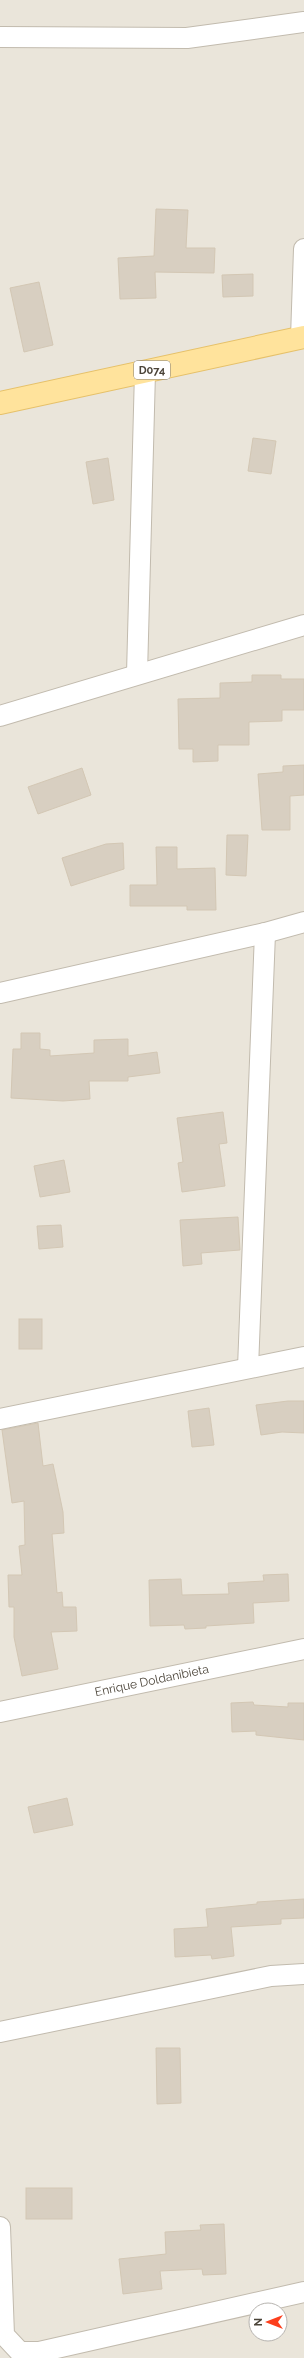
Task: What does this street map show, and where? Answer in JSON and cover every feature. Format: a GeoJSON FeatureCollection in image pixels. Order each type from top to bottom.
{"type":"FeatureCollection","features":[{"type":"Feature","properties":{"kind":"main road","name":"D074"},"geometry":{"type":"LineString","coordinates":[[0,403],[302,337]]}},
{"type":"Feature","properties":{"kind":"street"},"geometry":{"type":"LineString","coordinates":[[0,37],[187,38],[304,22]]}},
{"type":"Feature","properties":{"kind":"street"},"geometry":{"type":"LineString","coordinates":[[302,337],[304,249]]}},
{"type":"Feature","properties":{"kind":"street"},"geometry":{"type":"LineString","coordinates":[[138,674],[145,372]]}},
{"type":"Feature","properties":{"kind":"street"},"geometry":{"type":"LineString","coordinates":[[0,716],[304,625]]}},
{"type":"Feature","properties":{"kind":"street"},"geometry":{"type":"LineString","coordinates":[[0,993],[264,933],[304,922]]}},
{"type":"Feature","properties":{"kind":"street"},"geometry":{"type":"LineString","coordinates":[[248,1368],[264,933]]}},
{"type":"Feature","properties":{"kind":"street"},"geometry":{"type":"LineString","coordinates":[[0,1419],[304,1357]]}},
{"type":"Feature","properties":{"kind":"street","name":"Enrique Doldanibieta"},"geometry":{"type":"LineString","coordinates":[[0,1712],[304,1649]]}},
{"type":"Feature","properties":{"kind":"street"},"geometry":{"type":"LineString","coordinates":[[0,2032],[271,1976],[304,1974]]}},
{"type":"Feature","properties":{"kind":"street"},"geometry":{"type":"LineString","coordinates":[[0,2227],[4,2335],[20,2352],[39,2352],[304,2292]]}},
{"type":"Feature","properties":{"kind":"shaded area"},"geometry":{"type":"Polygon","coordinates":[[[0,0],[304,0],[304,2358],[0,2358],[0,0]]]}},
{"type":"Feature","properties":{"kind":"building"},"geometry":{"type":"Polygon","coordinates":[[[156,209],[188,210],[186,248],[215,248],[214,273],[155,272],[156,298],[120,299],[118,258],[154,256],[156,209]]]}},
{"type":"Feature","properties":{"kind":"building"},"geometry":{"type":"Polygon","coordinates":[[[253,274],[253,296],[223,297],[222,275],[253,274]]]}},
{"type":"Feature","properties":{"kind":"building"},"geometry":{"type":"Polygon","coordinates":[[[39,282],[53,345],[24,352],[10,288],[39,282]]]}},
{"type":"Feature","properties":{"kind":"building"},"geometry":{"type":"Polygon","coordinates":[[[253,438],[276,441],[271,474],[248,471],[253,438]]]}},
{"type":"Feature","properties":{"kind":"building"},"geometry":{"type":"Polygon","coordinates":[[[108,458],[114,500],[93,504],[86,462],[108,458]]]}},
{"type":"Feature","properties":{"kind":"building"},"geometry":{"type":"Polygon","coordinates":[[[252,675],[281,675],[281,679],[304,679],[304,710],[282,710],[282,721],[249,722],[249,745],[218,745],[218,761],[193,762],[193,749],[179,749],[178,699],[220,698],[220,683],[252,682],[252,675]]]}},
{"type":"Feature","properties":{"kind":"building"},"geometry":{"type":"Polygon","coordinates":[[[304,765],[304,795],[290,796],[290,830],[262,830],[258,774],[283,772],[283,766],[304,765]]]}},
{"type":"Feature","properties":{"kind":"building"},"geometry":{"type":"Polygon","coordinates":[[[82,768],[91,795],[38,814],[28,787],[82,768]]]}},
{"type":"Feature","properties":{"kind":"building"},"geometry":{"type":"Polygon","coordinates":[[[227,835],[248,835],[246,876],[226,875],[227,835]]]}},
{"type":"Feature","properties":{"kind":"building"},"geometry":{"type":"Polygon","coordinates":[[[123,843],[124,869],[71,886],[62,858],[106,844],[123,843]]]}},
{"type":"Feature","properties":{"kind":"building"},"geometry":{"type":"Polygon","coordinates":[[[156,847],[177,847],[177,869],[215,868],[216,910],[187,910],[187,906],[130,906],[130,885],[157,885],[156,847]]]}},
{"type":"Feature","properties":{"kind":"building"},"geometry":{"type":"Polygon","coordinates":[[[21,1033],[40,1033],[40,1049],[50,1050],[50,1056],[94,1053],[94,1040],[128,1039],[128,1056],[157,1052],[160,1073],[128,1077],[128,1081],[89,1081],[90,1099],[63,1101],[11,1098],[13,1049],[21,1049],[21,1033]]]}},
{"type":"Feature","properties":{"kind":"building"},"geometry":{"type":"Polygon","coordinates":[[[223,1112],[227,1143],[219,1144],[225,1186],[182,1192],[178,1163],[183,1162],[177,1118],[223,1112]]]}},
{"type":"Feature","properties":{"kind":"building"},"geometry":{"type":"Polygon","coordinates":[[[64,1160],[70,1192],[40,1197],[34,1166],[64,1160]]]}},
{"type":"Feature","properties":{"kind":"building"},"geometry":{"type":"Polygon","coordinates":[[[238,1217],[240,1250],[201,1253],[202,1264],[183,1266],[180,1220],[238,1217]]]}},
{"type":"Feature","properties":{"kind":"building"},"geometry":{"type":"Polygon","coordinates":[[[61,1225],[63,1247],[39,1249],[37,1226],[61,1225]]]}},
{"type":"Feature","properties":{"kind":"building"},"geometry":{"type":"Polygon","coordinates":[[[19,1319],[42,1319],[42,1349],[19,1349],[19,1319]]]}},
{"type":"Feature","properties":{"kind":"building"},"geometry":{"type":"Polygon","coordinates":[[[288,1401],[304,1401],[304,1433],[282,1432],[261,1435],[256,1405],[288,1401]]]}},
{"type":"Feature","properties":{"kind":"building"},"geometry":{"type":"Polygon","coordinates":[[[209,1408],[214,1445],[192,1447],[188,1411],[209,1408]]]}},
{"type":"Feature","properties":{"kind":"building"},"geometry":{"type":"Polygon","coordinates":[[[38,1423],[43,1466],[53,1464],[63,1512],[64,1533],[52,1534],[57,1593],[62,1592],[63,1607],[76,1607],[77,1631],[51,1632],[58,1669],[22,1676],[14,1637],[14,1607],[9,1607],[8,1575],[22,1575],[19,1546],[25,1545],[24,1501],[12,1503],[2,1430],[38,1423]]]}},
{"type":"Feature","properties":{"kind":"building"},"geometry":{"type":"Polygon","coordinates":[[[288,1574],[289,1601],[253,1603],[254,1623],[185,1629],[184,1625],[150,1626],[149,1580],[181,1579],[182,1595],[229,1594],[228,1583],[264,1581],[263,1575],[288,1574]]]}},
{"type":"Feature","properties":{"kind":"building"},"geometry":{"type":"Polygon","coordinates":[[[253,1702],[254,1705],[288,1707],[288,1703],[304,1703],[304,1740],[256,1735],[256,1731],[232,1732],[231,1703],[253,1702]]]}},
{"type":"Feature","properties":{"kind":"building"},"geometry":{"type":"Polygon","coordinates":[[[67,1798],[73,1825],[34,1833],[28,1807],[67,1798]]]}},
{"type":"Feature","properties":{"kind":"building"},"geometry":{"type":"Polygon","coordinates":[[[304,1899],[304,1918],[281,1919],[281,1924],[231,1927],[234,1956],[212,1959],[211,1955],[175,1957],[174,1929],[208,1927],[206,1909],[257,1904],[257,1902],[304,1899]]]}},
{"type":"Feature","properties":{"kind":"building"},"geometry":{"type":"Polygon","coordinates":[[[156,2048],[180,2048],[181,2103],[157,2104],[156,2048]]]}},
{"type":"Feature","properties":{"kind":"building"},"geometry":{"type":"Polygon","coordinates":[[[26,2188],[72,2188],[72,2219],[26,2219],[26,2188]]]}},
{"type":"Feature","properties":{"kind":"building"},"geometry":{"type":"Polygon","coordinates":[[[224,2224],[226,2274],[203,2275],[202,2269],[160,2271],[162,2289],[123,2294],[119,2259],[166,2254],[165,2232],[201,2230],[200,2225],[224,2224]]]}}]}
